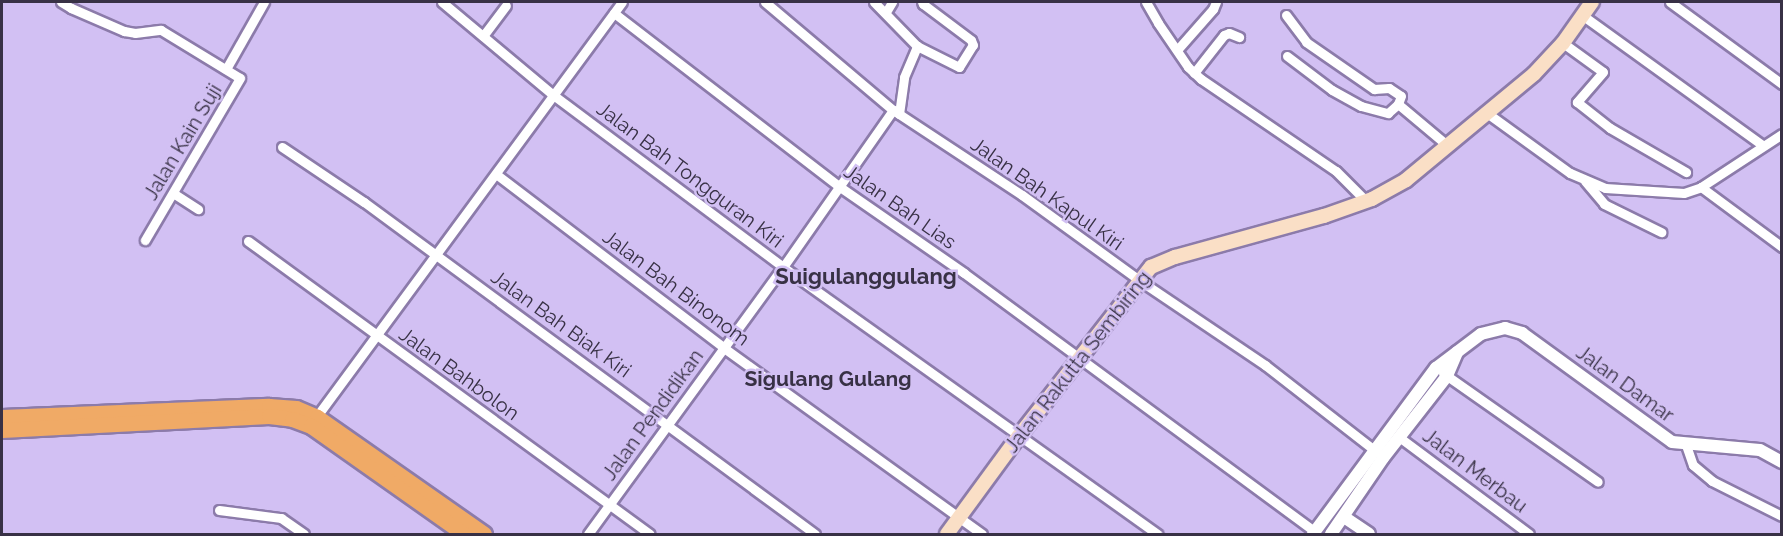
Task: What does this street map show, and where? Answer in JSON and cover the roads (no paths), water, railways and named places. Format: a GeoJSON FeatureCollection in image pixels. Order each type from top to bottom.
{"type":"FeatureCollection","features":[{"type":"Feature","properties":{"kind":"highway"},"geometry":{"type":"LineString","coordinates":[[2,417],[269,406],[296,408],[464,534]]}},
{"type":"Feature","properties":{"kind":"highway"},"geometry":{"type":"LineString","coordinates":[[2,430],[269,416],[314,421],[484,534]]}},
{"type":"Feature","properties":{"kind":"main road","name":"Jalan Rakutta Sembiring"},"geometry":{"type":"LineString","coordinates":[[947,534],[1018,437],[1151,267],[1175,257],[1366,201],[1406,180],[1534,74],[1563,43],[1592,2]]}},
{"type":"Feature","properties":{"kind":"street","name":"Jalan Kain Suji"},"geometry":{"type":"LineString","coordinates":[[61,2],[124,31],[135,33],[161,30],[226,69],[240,80],[145,240]]}},
{"type":"Feature","properties":{"kind":"street"},"geometry":{"type":"LineString","coordinates":[[226,69],[264,2]]}},
{"type":"Feature","properties":{"kind":"street","name":"Jalan Bah Tongguran Kiri"},"geometry":{"type":"LineString","coordinates":[[442,2],[552,94],[783,267],[1018,437],[1158,534]]}},
{"type":"Feature","properties":{"kind":"street"},"geometry":{"type":"LineString","coordinates":[[314,421],[496,174],[552,94],[622,2]]}},
{"type":"Feature","properties":{"kind":"street","name":"Jalan Bah Kapul Kiri"},"geometry":{"type":"LineString","coordinates":[[769,2],[896,112],[1022,195],[1139,280],[1265,365],[1374,450]]}},
{"type":"Feature","properties":{"kind":"street"},"geometry":{"type":"LineString","coordinates":[[874,2],[917,46],[958,67],[973,45],[971,40],[922,2]]}},
{"type":"Feature","properties":{"kind":"street"},"geometry":{"type":"LineString","coordinates":[[886,12],[892,2]]}},
{"type":"Feature","properties":{"kind":"street"},"geometry":{"type":"LineString","coordinates":[[1146,2],[1176,50],[1194,73],[1215,91],[1333,169],[1366,201]]}},
{"type":"Feature","properties":{"kind":"street"},"geometry":{"type":"LineString","coordinates":[[1176,50],[1213,9],[1216,2]]}},
{"type":"Feature","properties":{"kind":"street"},"geometry":{"type":"LineString","coordinates":[[1670,2],[1782,84]]}},
{"type":"Feature","properties":{"kind":"street"},"geometry":{"type":"LineString","coordinates":[[483,36],[506,6]]}},
{"type":"Feature","properties":{"kind":"street","name":"Jalan Bah Lias"},"geometry":{"type":"LineString","coordinates":[[614,13],[840,187],[964,273],[1314,533]]}},
{"type":"Feature","properties":{"kind":"street"},"geometry":{"type":"LineString","coordinates":[[1286,15],[1306,42],[1374,89],[1390,88],[1401,96],[1398,104],[1388,113],[1360,106],[1332,90],[1287,56]]}},
{"type":"Feature","properties":{"kind":"street"},"geometry":{"type":"LineString","coordinates":[[1582,15],[1762,145]]}},
{"type":"Feature","properties":{"kind":"street"},"geometry":{"type":"LineString","coordinates":[[1194,73],[1224,34],[1239,37]]}},
{"type":"Feature","properties":{"kind":"street"},"geometry":{"type":"LineString","coordinates":[[1563,43],[1603,72],[1577,102],[1610,128],[1686,172]]}},
{"type":"Feature","properties":{"kind":"street"},"geometry":{"type":"LineString","coordinates":[[896,112],[904,77],[917,46]]}},
{"type":"Feature","properties":{"kind":"street"},"geometry":{"type":"LineString","coordinates":[[1398,104],[1448,146]]}},
{"type":"Feature","properties":{"kind":"street","name":"Jalan Pendidikan"},"geometry":{"type":"LineString","coordinates":[[588,534],[896,112]]}},
{"type":"Feature","properties":{"kind":"street"},"geometry":{"type":"LineString","coordinates":[[1487,113],[1551,162],[1585,181],[1605,188],[1683,193],[1701,187],[1782,134]]}},
{"type":"Feature","properties":{"kind":"street","name":"Jalan Bah Biak Kiri"},"geometry":{"type":"LineString","coordinates":[[282,147],[364,202],[815,534]]}},
{"type":"Feature","properties":{"kind":"street","name":"Jalan Bah Binonom"},"geometry":{"type":"LineString","coordinates":[[496,174],[724,348],[982,534]]}},
{"type":"Feature","properties":{"kind":"street"},"geometry":{"type":"LineString","coordinates":[[1585,181],[1604,204],[1661,232]]}},
{"type":"Feature","properties":{"kind":"street"},"geometry":{"type":"LineString","coordinates":[[1701,187],[1782,247]]}},
{"type":"Feature","properties":{"kind":"street"},"geometry":{"type":"LineString","coordinates":[[173,193],[198,209]]}},
{"type":"Feature","properties":{"kind":"street","name":"Jalan Bahbolon"},"geometry":{"type":"LineString","coordinates":[[248,241],[376,337],[650,534]]}},
{"type":"Feature","properties":{"kind":"street","name":"Jalan Damar"},"geometry":{"type":"LineString","coordinates":[[1314,533],[1436,368],[1481,334],[1505,328],[1522,333],[1672,442],[1760,450],[1782,462]]}},
{"type":"Feature","properties":{"kind":"street"},"geometry":{"type":"LineString","coordinates":[[1331,534],[1399,436],[1447,376],[1458,351]]}},
{"type":"Feature","properties":{"kind":"street"},"geometry":{"type":"LineString","coordinates":[[1436,368],[1598,482]]}},
{"type":"Feature","properties":{"kind":"street","name":"Jalan Merbau"},"geometry":{"type":"LineString","coordinates":[[1399,436],[1529,534]]}},
{"type":"Feature","properties":{"kind":"street"},"geometry":{"type":"LineString","coordinates":[[1686,445],[1693,465],[1712,481],[1782,516]]}},
{"type":"Feature","properties":{"kind":"street"},"geometry":{"type":"LineString","coordinates":[[219,510],[280,518],[304,534]]}},
{"type":"Feature","properties":{"kind":"street"},"geometry":{"type":"LineString","coordinates":[[1344,517],[1369,534]]}},
{"type":"Feature","properties":{"kind":"district","name":"Suigulanggulang"},"geometry":{"type":"Point","coordinates":[866,277]}},
{"type":"Feature","properties":{"kind":"district","name":"Sigulang Gulang"},"geometry":{"type":"Point","coordinates":[828,379]}}]}
